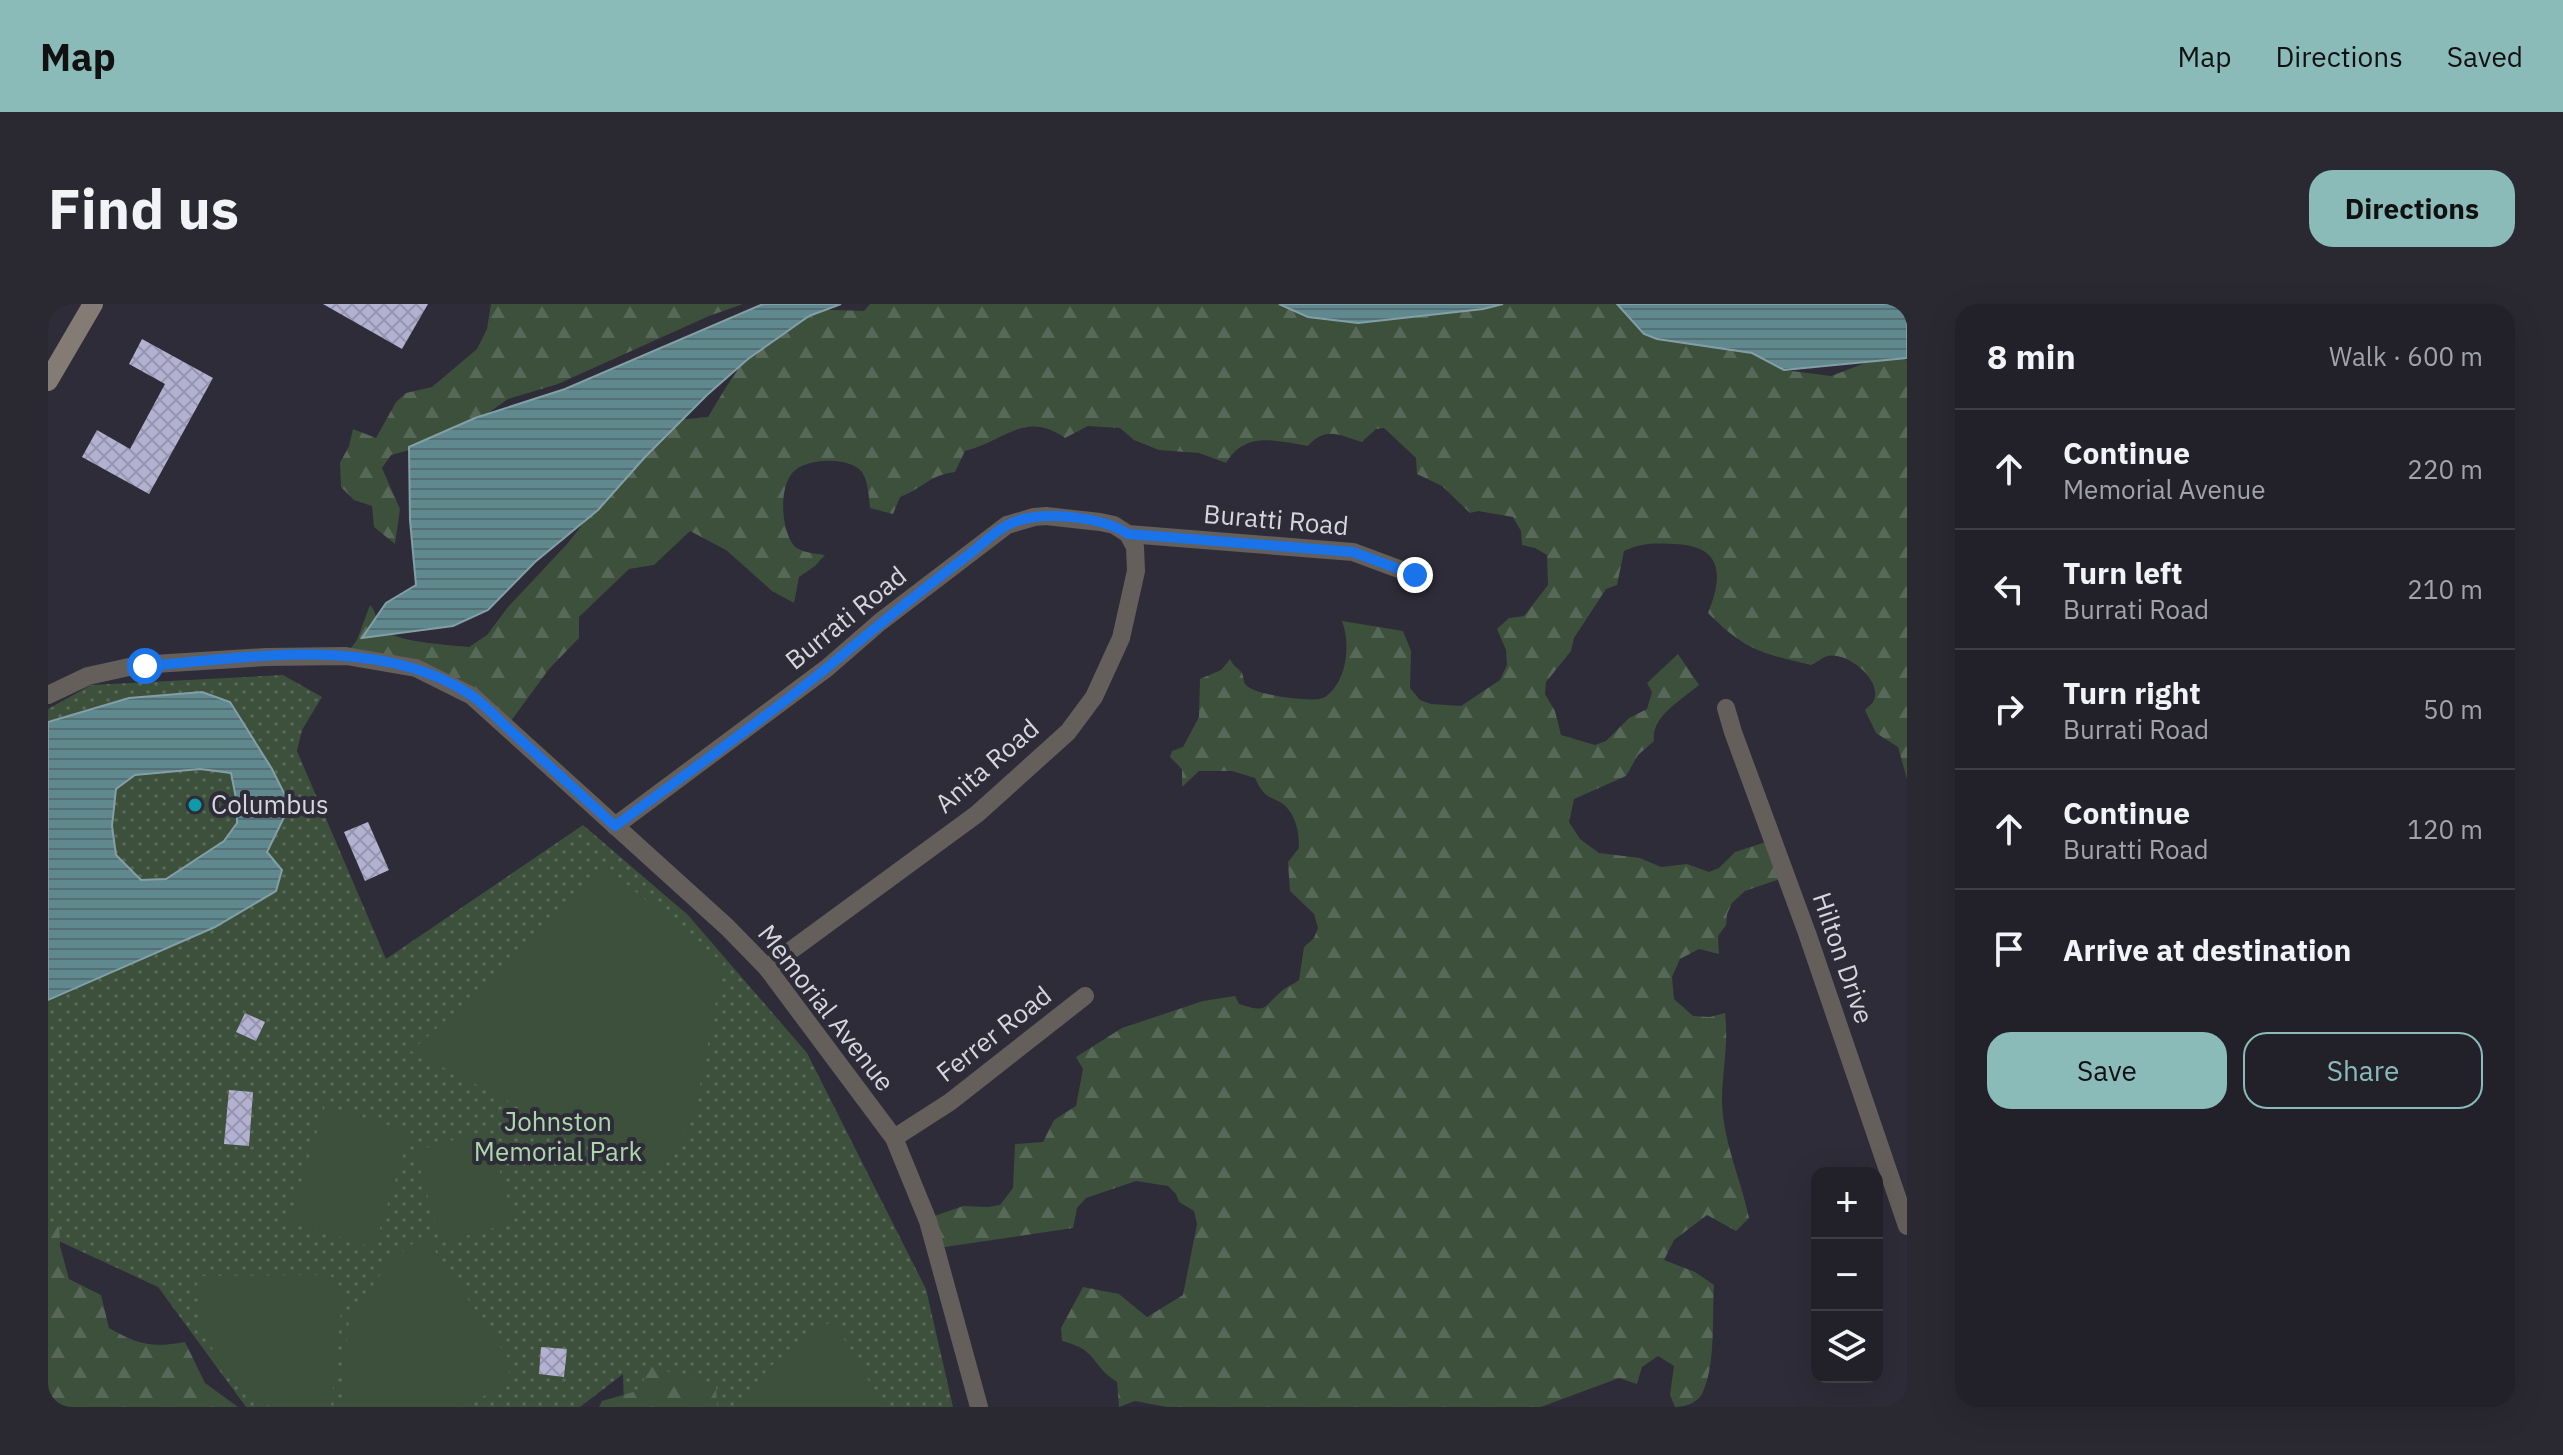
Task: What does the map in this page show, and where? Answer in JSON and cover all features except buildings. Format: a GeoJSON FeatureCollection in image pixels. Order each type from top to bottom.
{"type":"FeatureCollection","features":[{"type":"Feature","properties":{"kind":"main road"},"geometry":{"type":"LineString","coordinates":[[48,381],[93,304]]}},
{"type":"Feature","properties":{"kind":"street","name":"Burrati Road"},"geometry":{"type":"LineString","coordinates":[[615,826],[827,668],[880,622],[1007,525],[1046,516],[1114,525],[1128,534]]}},
{"type":"Feature","properties":{"kind":"street","name":"Buratti Road"},"geometry":{"type":"LineString","coordinates":[[1128,534],[1353,552],[1415,575]]}},
{"type":"Feature","properties":{"kind":"street","name":"Anita Road"},"geometry":{"type":"LineString","coordinates":[[767,968],[977,814],[1068,732],[1094,697],[1121,638],[1136,571],[1135,547],[1128,534]]}},
{"type":"Feature","properties":{"kind":"street","name":"Memorial Avenue"},"geometry":{"type":"LineString","coordinates":[[48,695],[88,676],[138,665],[266,657],[346,656],[416,668],[455,686],[486,707],[727,927],[767,968],[894,1138],[928,1221],[979,1407]]}},
{"type":"Feature","properties":{"kind":"street","name":"Hilton Drive"},"geometry":{"type":"LineString","coordinates":[[1726,708],[1907,1226]]}},
{"type":"Feature","properties":{"kind":"street","name":"Ferrer Road"},"geometry":{"type":"LineString","coordinates":[[894,1138],[950,1102],[1085,996]]}},
{"type":"Feature","properties":{"kind":"green space"},"geometry":{"type":"Polygon","coordinates":[[[491,304],[743,304],[709,316],[558,384],[508,399],[464,430],[428,445],[391,455],[382,468],[400,509],[395,544],[374,527],[372,506],[354,500],[341,487],[340,463],[353,429],[376,438],[396,402],[406,393],[432,387],[477,349],[487,329],[491,304]]]}},
{"type":"Feature","properties":{"kind":"green space"},"geometry":{"type":"Polygon","coordinates":[[[870,304],[1279,304],[1308,317],[1358,323],[1503,304],[1617,304],[1644,334],[1657,339],[1752,353],[1784,370],[1831,376],[1876,359],[1903,358],[1907,361],[1907,779],[1898,747],[1876,733],[1865,710],[1873,701],[1875,692],[1862,669],[1836,656],[1826,657],[1811,665],[1744,643],[1708,613],[1716,586],[1715,564],[1710,556],[1689,546],[1648,544],[1624,551],[1617,585],[1606,589],[1574,638],[1571,651],[1546,682],[1545,694],[1555,711],[1561,735],[1595,745],[1606,741],[1629,718],[1647,709],[1652,692],[1647,683],[1678,654],[1699,685],[1662,716],[1654,732],[1654,741],[1638,755],[1626,776],[1574,799],[1569,822],[1580,839],[1599,853],[1640,858],[1661,867],[1687,864],[1709,872],[1719,868],[1735,852],[1772,840],[1786,877],[1745,891],[1732,903],[1727,914],[1726,925],[1718,936],[1719,954],[1699,949],[1680,959],[1672,977],[1674,999],[1693,1016],[1710,1017],[1725,1013],[1723,1116],[1749,1218],[1736,1231],[1707,1215],[1674,1240],[1664,1260],[1695,1272],[1714,1285],[1710,1370],[1697,1400],[1675,1407],[1670,1395],[1674,1366],[1658,1356],[1642,1367],[1637,1384],[1619,1378],[1541,1407],[1167,1407],[1135,1401],[1119,1407],[1117,1382],[1089,1353],[1062,1341],[1061,1328],[1083,1287],[1119,1294],[1147,1317],[1183,1295],[1197,1224],[1194,1211],[1179,1202],[1168,1186],[1136,1181],[1086,1198],[1077,1208],[1073,1228],[938,1248],[929,1218],[963,1206],[1000,1205],[1013,1188],[1015,1144],[1043,1142],[1054,1120],[1076,1106],[1083,1069],[1076,1057],[1122,1028],[1203,1001],[1235,996],[1239,1004],[1264,1007],[1299,980],[1304,947],[1314,938],[1318,928],[1314,914],[1290,891],[1288,862],[1299,848],[1297,827],[1291,813],[1284,804],[1268,796],[1255,778],[1232,771],[1199,771],[1182,787],[1182,769],[1170,757],[1172,751],[1183,747],[1199,717],[1200,679],[1221,670],[1230,659],[1251,689],[1298,699],[1325,697],[1338,682],[1345,662],[1346,640],[1342,621],[1403,631],[1411,651],[1410,688],[1420,700],[1461,706],[1500,680],[1507,665],[1506,650],[1497,629],[1509,618],[1524,616],[1548,585],[1547,555],[1522,545],[1521,531],[1513,517],[1478,511],[1470,513],[1442,486],[1417,474],[1416,458],[1384,428],[1376,429],[1362,442],[1327,434],[1308,446],[1273,440],[1252,442],[1234,453],[1226,463],[1199,453],[1159,450],[1134,440],[1120,428],[1088,426],[1065,438],[1051,430],[1026,427],[965,451],[955,472],[938,476],[900,497],[893,514],[870,508],[866,480],[856,467],[838,461],[807,464],[793,472],[785,487],[783,507],[786,527],[798,549],[825,555],[799,577],[794,603],[772,591],[726,550],[690,531],[654,565],[629,569],[579,617],[579,638],[549,669],[508,725],[422,672],[344,657],[357,640],[370,605],[381,628],[397,637],[469,647],[487,635],[508,607],[568,543],[643,446],[677,420],[708,417],[747,357],[772,331],[808,311],[864,311],[870,304]]]}},
{"type":"Feature","properties":{"kind":"green space","name":"Johnston Memorial Park"},"geometry":{"type":"Polygon","coordinates":[[[283,675],[322,697],[302,730],[297,751],[386,959],[583,825],[688,915],[807,1053],[926,1289],[953,1407],[624,1407],[623,1374],[580,1407],[246,1407],[158,1287],[48,1236],[48,709],[91,685],[283,675]]]}},
{"type":"Feature","properties":{"kind":"green space"},"geometry":{"type":"Polygon","coordinates":[[[604,866],[723,963],[695,1113],[674,1156],[646,1172],[411,1051],[496,976],[569,898],[604,866]]]}},
{"type":"Feature","properties":{"kind":"green space"},"geometry":{"type":"Polygon","coordinates":[[[325,1106],[410,1132],[374,1248],[289,1221],[325,1106]]]}},
{"type":"Feature","properties":{"kind":"green space"},"geometry":{"type":"Polygon","coordinates":[[[488,1130],[514,1222],[441,1243],[415,1151],[488,1130]]]}},
{"type":"Feature","properties":{"kind":"green space"},"geometry":{"type":"Polygon","coordinates":[[[59,1220],[60,1246],[69,1279],[101,1295],[109,1328],[146,1344],[185,1342],[205,1383],[238,1407],[48,1407],[48,1223],[59,1220]]]}},
{"type":"Feature","properties":{"kind":"green space"},"geometry":{"type":"Polygon","coordinates":[[[424,1235],[512,1364],[504,1387],[459,1407],[345,1407],[341,1390],[349,1321],[388,1263],[424,1235]]]}},
{"type":"Feature","properties":{"kind":"green space"},"geometry":{"type":"Polygon","coordinates":[[[330,1275],[343,1291],[331,1407],[276,1407],[261,1403],[221,1367],[199,1320],[197,1276],[330,1275]]]}},
{"type":"Feature","properties":{"kind":"green space"},"geometry":{"type":"Polygon","coordinates":[[[833,1320],[884,1407],[744,1407],[768,1368],[833,1320]]]}},
{"type":"Feature","properties":{"kind":"green space"},"geometry":{"type":"Polygon","coordinates":[[[652,1367],[716,1385],[717,1407],[599,1407],[602,1401],[637,1391],[652,1367]]]}},
{"type":"Feature","properties":{"kind":"shaded area"},"geometry":{"type":"Polygon","coordinates":[[[763,304],[841,304],[809,316],[748,359],[645,457],[598,510],[535,562],[488,610],[453,626],[362,638],[386,603],[416,585],[410,520],[409,447],[475,418],[565,389],[763,304]]]}},
{"type":"Feature","properties":{"kind":"shaded area"},"geometry":{"type":"Polygon","coordinates":[[[1279,304],[1503,304],[1358,323],[1308,317],[1279,304]]]}},
{"type":"Feature","properties":{"kind":"shaded area"},"geometry":{"type":"Polygon","coordinates":[[[1617,304],[1907,304],[1907,358],[1784,370],[1752,353],[1657,339],[1644,334],[1617,304]]]}},
{"type":"Feature","properties":{"kind":"shaded area"},"geometry":{"type":"Polygon","coordinates":[[[202,692],[230,702],[272,769],[290,805],[267,852],[282,870],[276,891],[215,927],[48,1000],[48,722],[129,698],[202,692]],[[200,769],[135,775],[116,789],[112,826],[116,855],[141,880],[166,879],[224,841],[237,823],[231,773],[200,769]]]}},
{"type":"Feature","properties":{"kind":"place","name":"Columbus"},"geometry":{"type":"Point","coordinates":[195,805]}},
{"type":"Feature","properties":{"kind":"route"},"geometry":{"type":"LineString","coordinates":[[145,666],[266,657],[346,656],[416,668],[455,686],[486,707],[615,826],[827,668],[880,622],[992,535],[1016,521],[1046,516],[1114,525],[1128,534],[1353,552],[1415,575]]}}]}
